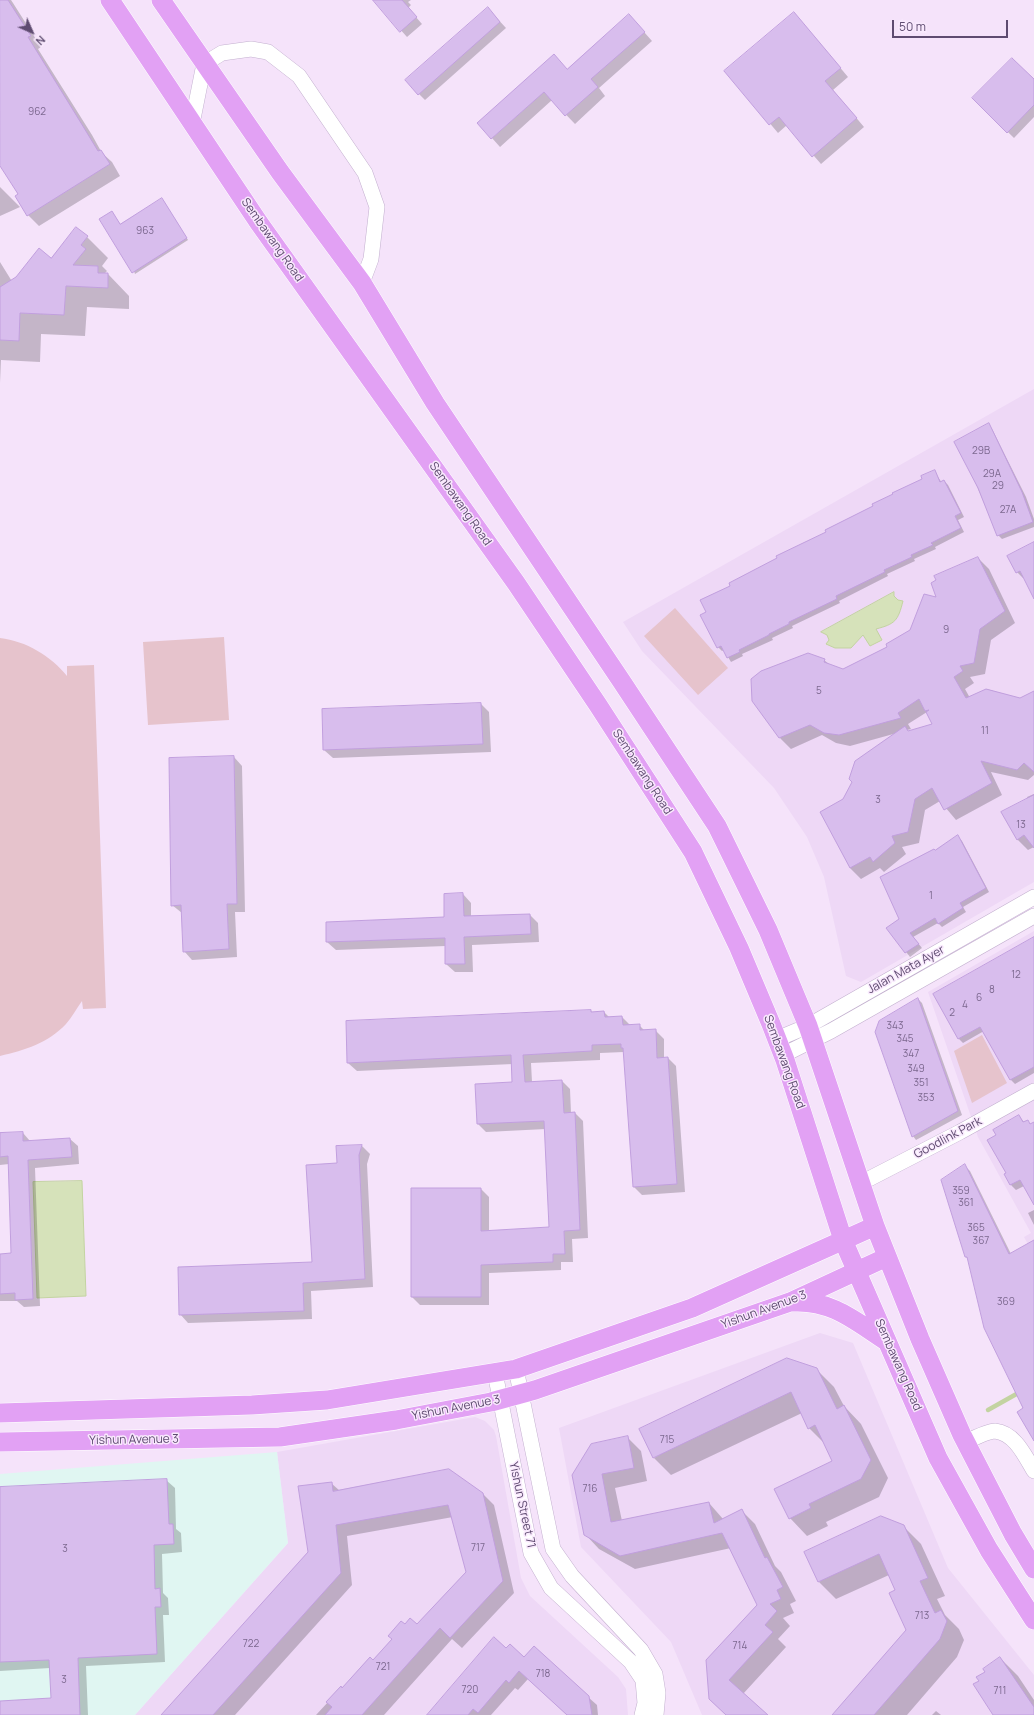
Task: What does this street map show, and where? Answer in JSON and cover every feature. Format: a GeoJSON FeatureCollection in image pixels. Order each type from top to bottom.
{"type":"FeatureCollection","features":[{"type":"Feature","properties":{"kind":"main road","name":"Sembawang Road"},"geometry":{"type":"LineString","coordinates":[[110,0],[259,223],[499,559],[630,753],[693,852],[739,948],[780,1047],[843,1240],[938,1458],[989,1550],[1034,1620]]}},
{"type":"Feature","properties":{"kind":"main road"},"geometry":{"type":"LineString","coordinates":[[161,0],[280,172],[362,283],[435,404],[717,826],[768,930],[810,1033],[862,1182],[875,1226],[920,1339],[966,1442],[1013,1534],[1034,1569]]}},
{"type":"Feature","properties":{"kind":"main road"},"geometry":{"type":"LineString","coordinates":[[807,1257],[823,1236],[833,1209]]}},
{"type":"Feature","properties":{"kind":"main road"},"geometry":{"type":"LineString","coordinates":[[0,1413],[252,1405],[327,1400],[516,1369],[692,1308],[875,1226]]}},
{"type":"Feature","properties":{"kind":"main road","name":"Yishun Avenue 3"},"geometry":{"type":"LineString","coordinates":[[0,1442],[280,1437],[396,1420],[501,1399],[520,1394],[790,1302],[887,1257]]}},
{"type":"Feature","properties":{"kind":"main road"},"geometry":{"type":"LineString","coordinates":[[790,1302],[808,1301],[835,1309],[886,1340]]}},
{"type":"Feature","properties":{"kind":"street"},"geometry":{"type":"LineString","coordinates":[[192,124],[204,64],[222,53],[251,49],[268,52],[299,76],[365,173],[377,207],[371,259],[362,283]]}},
{"type":"Feature","properties":{"kind":"street","name":"Jalan Mata Ayer"},"geometry":{"type":"LineString","coordinates":[[810,1033],[848,1003],[1034,897]]}},
{"type":"Feature","properties":{"kind":"street","name":"Jalan Mata Ayer"},"geometry":{"type":"LineString","coordinates":[[780,1047],[810,1033],[854,1017],[1034,916]]}},
{"type":"Feature","properties":{"kind":"street"},"geometry":{"type":"LineString","coordinates":[[848,1003],[854,1017]]}},
{"type":"Feature","properties":{"kind":"street","name":"Goodlink Park"},"geometry":{"type":"LineString","coordinates":[[862,1182],[960,1132],[1034,1091]]}},
{"type":"Feature","properties":{"kind":"street","name":"Yishun Street 71"},"geometry":{"type":"LineString","coordinates":[[516,1369],[553,1549],[568,1570],[641,1650],[655,1674],[658,1693],[656,1715]]}},
{"type":"Feature","properties":{"kind":"street","name":"Yishun Street 71"},"geometry":{"type":"LineString","coordinates":[[495,1373],[532,1553],[551,1588],[632,1662],[643,1680],[645,1703],[642,1715]]}},
{"type":"Feature","properties":{"kind":"street"},"geometry":{"type":"LineString","coordinates":[[966,1442],[994,1431],[1009,1436],[1022,1450],[1034,1471]]}},
{"type":"Feature","properties":{"kind":"street"},"geometry":{"type":"LineString","coordinates":[[551,1588],[568,1570]]}},
{"type":"Feature","properties":{"kind":"shaded area"},"geometry":{"type":"Polygon","coordinates":[[[1034,389],[1034,882],[861,982],[846,976],[824,877],[807,837],[774,788],[642,651],[623,622],[1034,389]]]}},
{"type":"Feature","properties":{"kind":"shaded area"},"geometry":{"type":"Polygon","coordinates":[[[894,592],[894,596],[898,600],[903,601],[895,621],[876,629],[882,640],[870,646],[863,635],[851,648],[835,648],[826,644],[829,640],[827,635],[821,632],[894,592]]]}},
{"type":"Feature","properties":{"kind":"shaded area"},"geometry":{"type":"Polygon","coordinates":[[[675,608],[728,668],[698,695],[644,636],[675,608]]]}},
{"type":"Feature","properties":{"kind":"shaded area"},"geometry":{"type":"Polygon","coordinates":[[[224,637],[229,720],[148,725],[143,642],[224,637]]]}},
{"type":"Feature","properties":{"kind":"shaded area"},"geometry":{"type":"Polygon","coordinates":[[[0,638],[19,642],[46,656],[67,676],[67,666],[94,665],[106,1008],[83,1009],[82,1001],[66,1024],[52,1036],[36,1045],[0,1056],[0,638]]]}},
{"type":"Feature","properties":{"kind":"shaded area"},"geometry":{"type":"Polygon","coordinates":[[[1034,931],[1034,1255],[1024,1237],[1031,1233],[978,1137],[928,992],[1034,931]]]}},
{"type":"Feature","properties":{"kind":"shaded area"},"geometry":{"type":"Polygon","coordinates":[[[982,1035],[1007,1083],[972,1103],[954,1051],[982,1035]]]}},
{"type":"Feature","properties":{"kind":"shaded area"},"geometry":{"type":"Polygon","coordinates":[[[82,1181],[86,1296],[37,1298],[33,1182],[82,1181]]]}},
{"type":"Feature","properties":{"kind":"shaded area"},"geometry":{"type":"Polygon","coordinates":[[[820,1333],[853,1343],[948,1568],[1034,1675],[1034,1715],[702,1715],[671,1642],[581,1547],[559,1428],[820,1333]]]}},
{"type":"Feature","properties":{"kind":"shaded area"},"geometry":{"type":"Polygon","coordinates":[[[475,1417],[485,1421],[494,1430],[496,1436],[521,1578],[530,1596],[618,1677],[626,1689],[628,1715],[135,1715],[288,1543],[277,1452],[475,1417]]]}},
{"type":"Feature","properties":{"kind":"shaded area"},"geometry":{"type":"Polygon","coordinates":[[[277,1452],[288,1543],[135,1715],[0,1715],[0,1474],[277,1452]]]}},
{"type":"Feature","properties":{"kind":"building"},"geometry":{"type":"Polygon","coordinates":[[[0,0],[8,0],[31,36],[28,37],[98,151],[101,150],[110,164],[27,216],[15,196],[18,194],[0,166],[0,0]]]}},
{"type":"Feature","properties":{"kind":"building"},"geometry":{"type":"Polygon","coordinates":[[[373,0],[402,0],[417,17],[400,32],[373,0]]]}},
{"type":"Feature","properties":{"kind":"building"},"geometry":{"type":"Polygon","coordinates":[[[488,7],[500,22],[418,95],[405,80],[488,7]]]}},
{"type":"Feature","properties":{"kind":"building"},"geometry":{"type":"Polygon","coordinates":[[[794,12],[841,68],[825,81],[857,118],[812,157],[779,117],[769,125],[724,71],[794,12]]]}},
{"type":"Feature","properties":{"kind":"building"},"geometry":{"type":"Polygon","coordinates":[[[629,14],[645,32],[591,79],[598,87],[565,116],[544,92],[491,139],[477,123],[554,54],[567,69],[629,14]]]}},
{"type":"Feature","properties":{"kind":"building"},"geometry":{"type":"Polygon","coordinates":[[[1012,58],[1034,79],[1034,105],[1007,133],[972,98],[1012,58]]]}},
{"type":"Feature","properties":{"kind":"building"},"geometry":{"type":"Polygon","coordinates":[[[162,198],[187,238],[132,273],[99,219],[112,211],[120,224],[162,198]]]}},
{"type":"Feature","properties":{"kind":"building"},"geometry":{"type":"Polygon","coordinates":[[[76,227],[88,236],[81,245],[86,249],[73,265],[98,266],[98,273],[108,273],[108,288],[66,286],[64,315],[20,313],[19,341],[0,340],[0,287],[16,277],[39,248],[51,258],[76,227]]]}},
{"type":"Feature","properties":{"kind":"building"},"geometry":{"type":"Polygon","coordinates":[[[989,423],[1022,492],[1033,522],[997,536],[978,488],[954,442],[989,423]]]}},
{"type":"Feature","properties":{"kind":"building"},"geometry":{"type":"Polygon","coordinates":[[[935,470],[940,482],[944,480],[961,513],[955,516],[961,528],[931,543],[933,545],[911,555],[912,557],[884,570],[885,572],[836,596],[837,599],[789,622],[789,624],[739,650],[740,652],[727,658],[721,646],[717,648],[700,615],[706,612],[700,600],[730,586],[729,583],[777,558],[776,556],[826,532],[825,530],[873,506],[872,504],[922,479],[921,476],[935,470]]]}},
{"type":"Feature","properties":{"kind":"building"},"geometry":{"type":"Polygon","coordinates":[[[1034,542],[1034,599],[1020,571],[1016,573],[1007,556],[1034,542]]]}},
{"type":"Feature","properties":{"kind":"building"},"geometry":{"type":"Polygon","coordinates":[[[978,557],[1005,611],[980,629],[974,663],[960,666],[963,671],[954,677],[966,698],[986,689],[1020,698],[1034,691],[1034,772],[1024,763],[1017,770],[981,761],[992,783],[944,810],[932,788],[915,799],[908,832],[892,836],[895,843],[873,862],[870,857],[850,868],[820,812],[843,799],[852,782],[849,779],[855,761],[905,726],[908,731],[932,724],[926,712],[929,710],[925,711],[919,699],[898,713],[901,718],[839,735],[824,733],[810,725],[779,738],[752,701],[751,679],[761,671],[808,653],[825,659],[824,662],[843,669],[887,647],[886,644],[910,630],[924,594],[936,597],[931,583],[936,580],[934,576],[978,557]]]}},
{"type":"Feature","properties":{"kind":"building"},"geometry":{"type":"Polygon","coordinates":[[[481,703],[483,744],[323,750],[322,709],[481,703]]]}},
{"type":"Feature","properties":{"kind":"building"},"geometry":{"type":"Polygon","coordinates":[[[234,756],[237,904],[227,904],[229,949],[183,952],[181,905],[171,906],[169,758],[234,756]]]}},
{"type":"Feature","properties":{"kind":"building"},"geometry":{"type":"Polygon","coordinates":[[[1034,795],[1034,848],[1024,835],[1017,840],[1001,812],[1034,795]]]}},
{"type":"Feature","properties":{"kind":"building"},"geometry":{"type":"Polygon","coordinates":[[[958,835],[986,888],[960,903],[963,908],[938,924],[935,918],[910,933],[919,944],[905,953],[886,928],[899,919],[880,877],[934,849],[935,850],[958,835]]]}},
{"type":"Feature","properties":{"kind":"building"},"geometry":{"type":"Polygon","coordinates":[[[463,893],[464,916],[530,914],[531,934],[464,937],[465,964],[445,964],[445,938],[326,942],[326,922],[444,917],[444,894],[463,893]]]}},
{"type":"Feature","properties":{"kind":"building"},"geometry":{"type":"Polygon","coordinates":[[[1034,937],[1034,1067],[1010,1080],[980,1027],[958,1039],[933,994],[1034,937]]]}},
{"type":"Feature","properties":{"kind":"building"},"geometry":{"type":"Polygon","coordinates":[[[918,998],[958,1111],[912,1137],[875,1032],[879,1021],[918,998]]]}},
{"type":"Feature","properties":{"kind":"building"},"geometry":{"type":"Polygon","coordinates":[[[591,1010],[591,1012],[604,1011],[605,1017],[622,1016],[623,1025],[640,1024],[640,1030],[656,1029],[657,1058],[668,1057],[677,1184],[633,1187],[623,1048],[621,1048],[621,1044],[592,1045],[592,1051],[523,1055],[525,1082],[562,1080],[564,1113],[575,1112],[580,1230],[564,1231],[565,1254],[553,1254],[553,1262],[481,1265],[481,1297],[411,1297],[411,1188],[481,1188],[481,1231],[549,1227],[544,1121],[477,1124],[475,1084],[512,1082],[511,1055],[347,1063],[346,1021],[591,1010]]]}},
{"type":"Feature","properties":{"kind":"building"},"geometry":{"type":"Polygon","coordinates":[[[1019,1115],[1023,1122],[1028,1120],[1030,1124],[1034,1122],[1034,1205],[1020,1180],[1010,1185],[1004,1174],[1006,1173],[987,1140],[996,1135],[993,1130],[1019,1115]]]}},
{"type":"Feature","properties":{"kind":"building"},"geometry":{"type":"Polygon","coordinates":[[[23,1132],[23,1141],[70,1138],[72,1157],[28,1160],[33,1299],[15,1300],[15,1293],[0,1294],[0,1254],[11,1253],[8,1156],[0,1157],[0,1133],[23,1132]]]}},
{"type":"Feature","properties":{"kind":"building"},"geometry":{"type":"Polygon","coordinates":[[[362,1145],[359,1155],[365,1279],[303,1283],[304,1311],[179,1315],[178,1267],[312,1262],[306,1165],[337,1163],[336,1146],[362,1145]]]}},
{"type":"Feature","properties":{"kind":"building"},"geometry":{"type":"Polygon","coordinates":[[[965,1164],[1009,1254],[1034,1240],[1034,1441],[1017,1412],[1023,1408],[984,1328],[967,1257],[965,1257],[941,1180],[965,1164]]]}},
{"type":"Feature","properties":{"kind":"building"},"geometry":{"type":"Polygon","coordinates":[[[787,1358],[817,1368],[837,1409],[844,1405],[871,1460],[861,1479],[809,1504],[811,1508],[789,1519],[774,1489],[832,1461],[815,1425],[808,1429],[791,1392],[653,1458],[639,1429],[787,1358]]]}},
{"type":"Feature","properties":{"kind":"building"},"geometry":{"type":"Polygon","coordinates":[[[628,1436],[634,1468],[602,1474],[611,1522],[709,1502],[714,1523],[742,1509],[765,1558],[767,1557],[783,1587],[777,1590],[781,1599],[770,1604],[777,1611],[765,1625],[773,1632],[729,1680],[768,1715],[726,1715],[709,1699],[706,1660],[757,1605],[722,1533],[620,1556],[584,1535],[572,1475],[591,1444],[628,1436]]]}},
{"type":"Feature","properties":{"kind":"building"},"geometry":{"type":"Polygon","coordinates":[[[449,1469],[483,1493],[503,1581],[450,1638],[440,1628],[362,1715],[325,1715],[332,1707],[326,1702],[341,1686],[342,1688],[370,1657],[373,1660],[392,1639],[388,1636],[401,1621],[405,1624],[410,1618],[417,1624],[466,1572],[448,1505],[336,1525],[341,1573],[213,1715],[161,1715],[308,1552],[298,1486],[332,1482],[333,1491],[449,1469]]]}},
{"type":"Feature","properties":{"kind":"building"},"geometry":{"type":"Polygon","coordinates":[[[167,1479],[169,1524],[173,1524],[174,1544],[154,1545],[155,1589],[160,1588],[161,1607],[155,1607],[157,1654],[78,1658],[80,1715],[0,1715],[0,1701],[51,1698],[49,1660],[0,1662],[0,1487],[167,1479]]]}},
{"type":"Feature","properties":{"kind":"building"},"geometry":{"type":"Polygon","coordinates":[[[881,1516],[904,1525],[928,1578],[920,1581],[935,1613],[941,1610],[947,1621],[940,1639],[874,1715],[832,1715],[906,1630],[889,1593],[895,1590],[879,1554],[818,1582],[804,1552],[881,1516]]]}},
{"type":"Feature","properties":{"kind":"building"},"geometry":{"type":"Polygon","coordinates":[[[494,1637],[506,1648],[510,1644],[524,1657],[534,1646],[589,1696],[592,1715],[567,1715],[519,1671],[509,1683],[506,1680],[478,1713],[473,1709],[468,1715],[427,1715],[494,1637]]]}},
{"type":"Feature","properties":{"kind":"building"},"geometry":{"type":"Polygon","coordinates":[[[1000,1657],[1034,1707],[1034,1715],[993,1715],[973,1684],[979,1681],[976,1677],[985,1672],[983,1669],[1000,1657]]]}},
{"type":"Feature","properties":{"kind":"waterway"},"geometry":{"type":"LineString","coordinates":[[988,1410],[1020,1392]]}}]}
